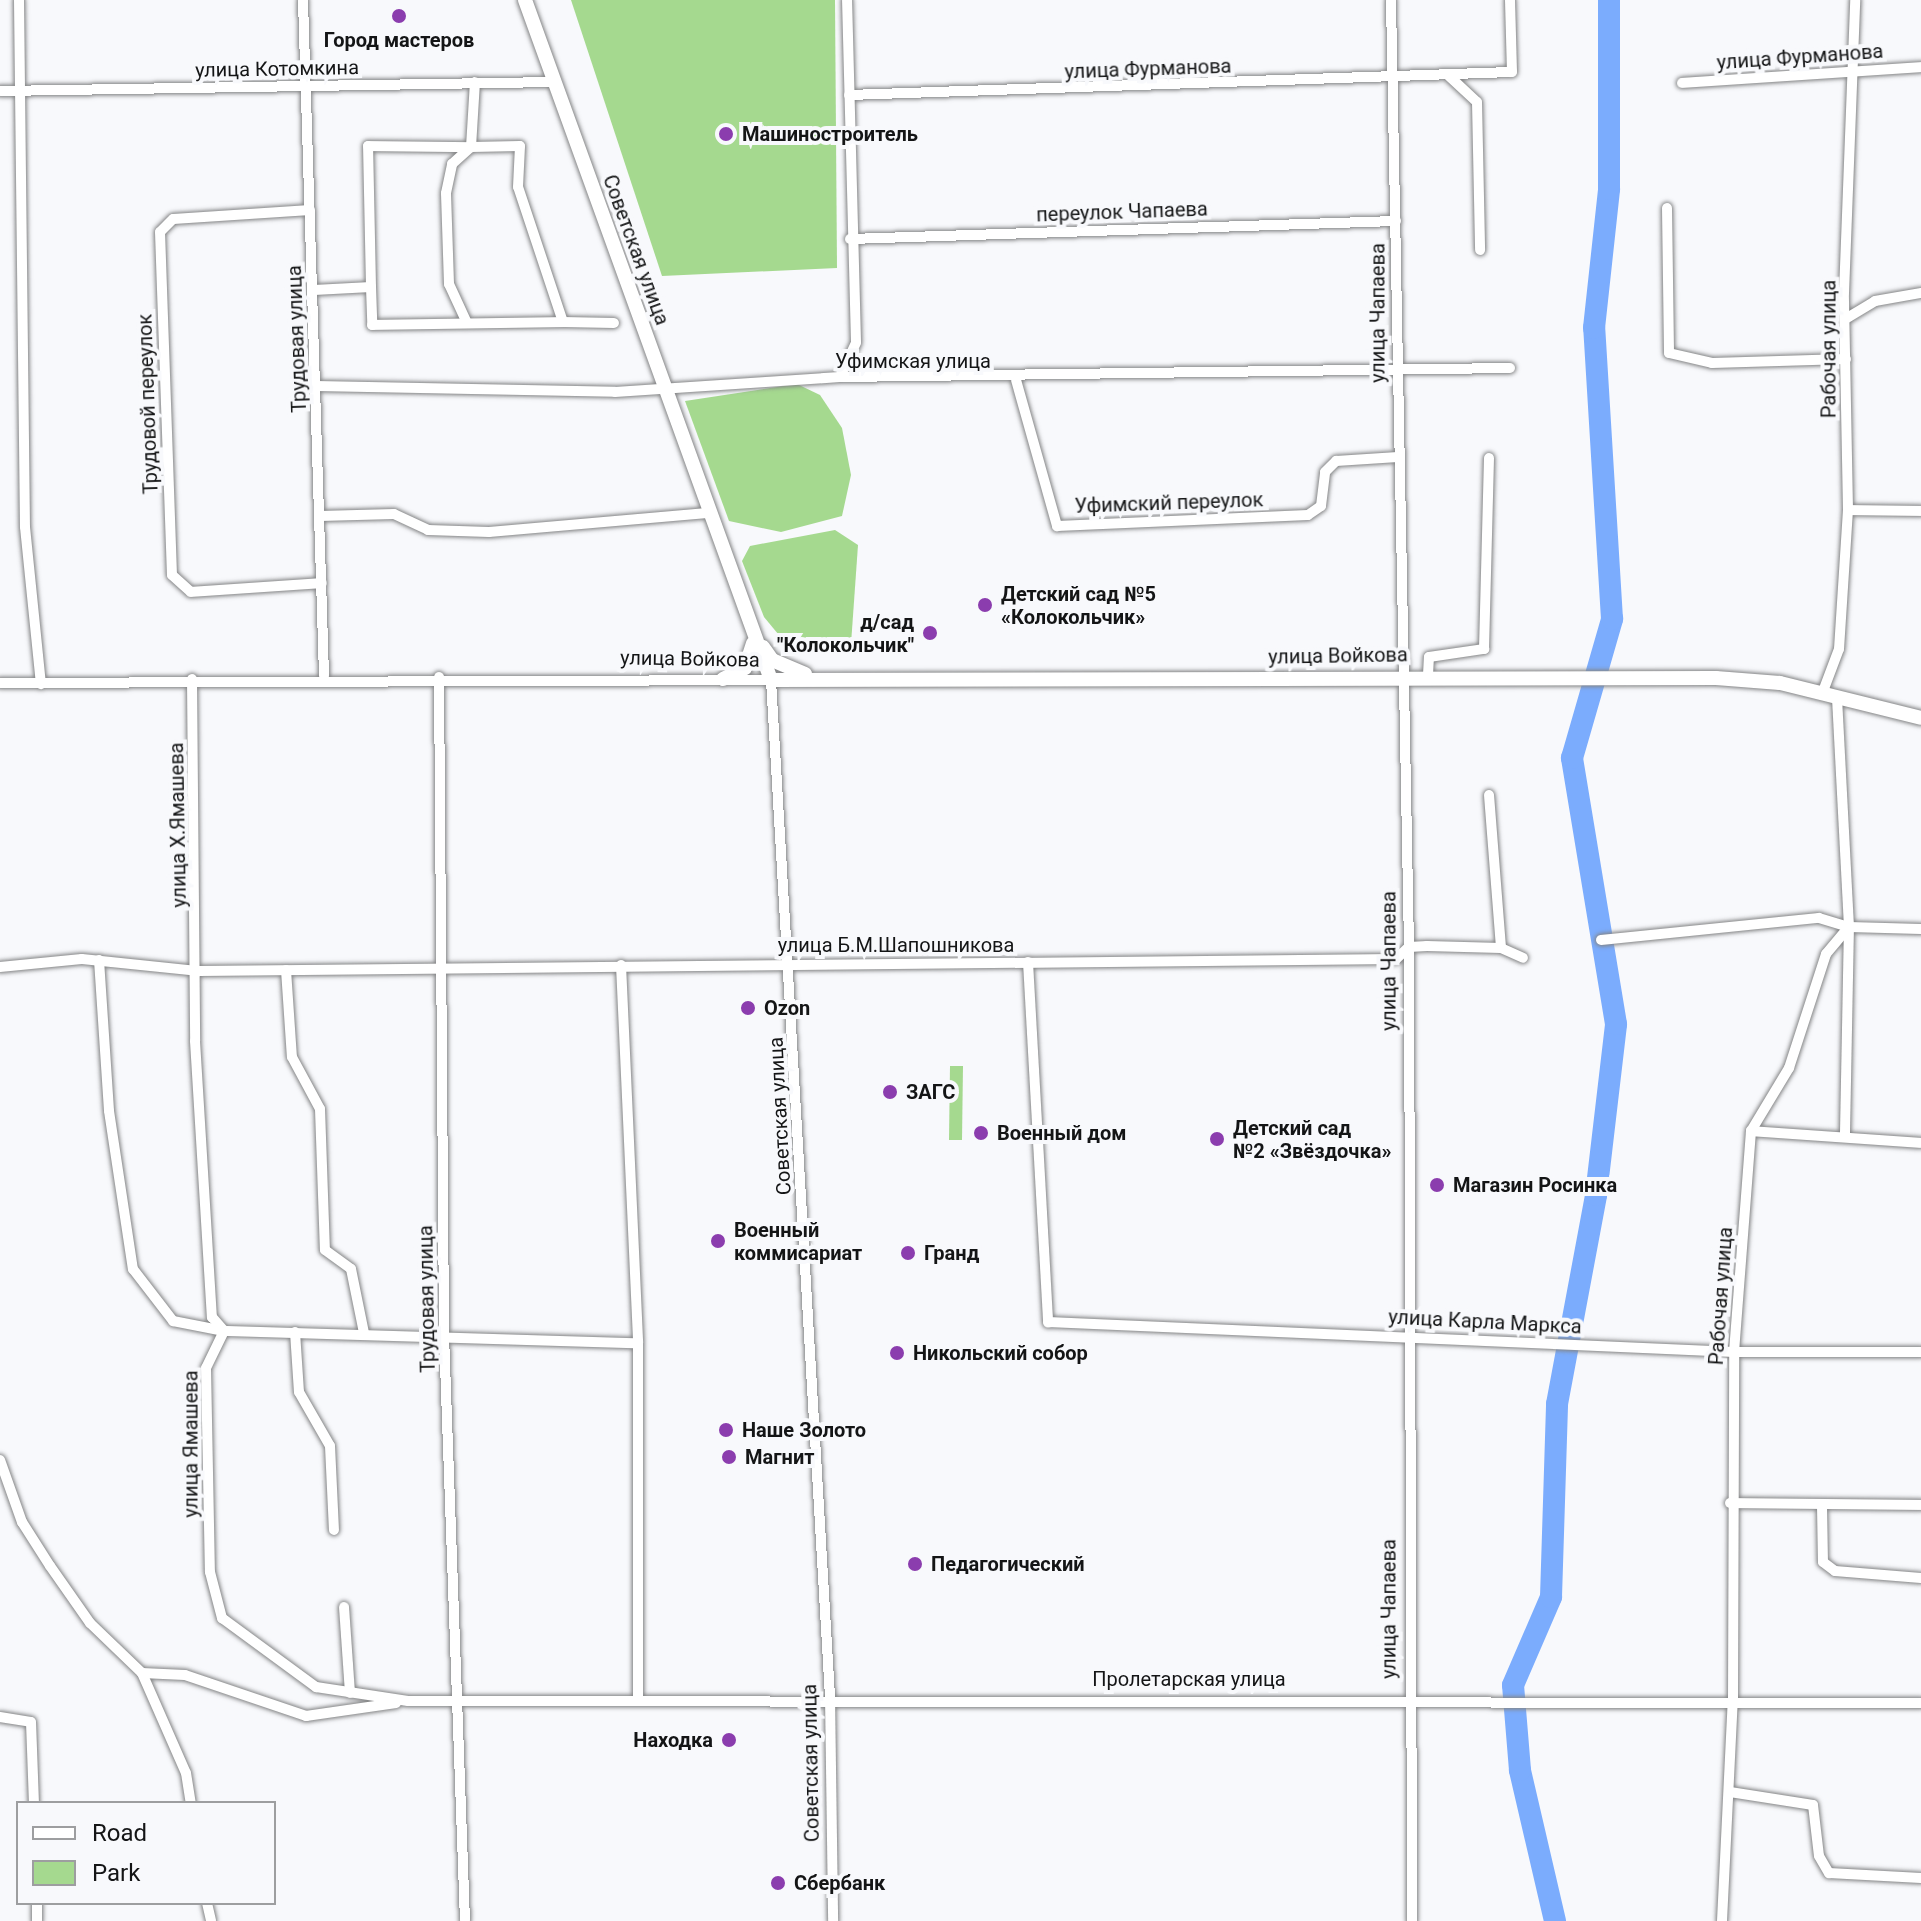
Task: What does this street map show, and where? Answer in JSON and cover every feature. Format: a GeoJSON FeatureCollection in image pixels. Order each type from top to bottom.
{"type":"FeatureCollection","features":[{"type":"Feature","properties":{"kind":"main road","name":"Советская улица"},"geometry":{"type":"LineString","coordinates":[[525,0],[707,513],[771,680]]}},
{"type":"Feature","properties":{"kind":"main road"},"geometry":{"type":"LineString","coordinates":[[752,631],[772,660],[821,679]]}},
{"type":"Feature","properties":{"kind":"main road"},"geometry":{"type":"LineString","coordinates":[[723,679],[753,656],[752,631]]}},
{"type":"Feature","properties":{"kind":"main road","name":"улица Войкова"},"geometry":{"type":"LineString","coordinates":[[771,680],[1428,675],[1780,683],[1921,718]]}},
{"type":"Feature","properties":{"kind":"street"},"geometry":{"type":"LineString","coordinates":[[19,0],[25,527],[41,684]]}},
{"type":"Feature","properties":{"kind":"street","name":"Трудовая улица"},"geometry":{"type":"LineString","coordinates":[[303,0],[324,676]]}},
{"type":"Feature","properties":{"kind":"street"},"geometry":{"type":"LineString","coordinates":[[840,377],[856,342],[850,239],[847,0]]}},
{"type":"Feature","properties":{"kind":"street","name":"улица Чапаева"},"geometry":{"type":"LineString","coordinates":[[1391,0],[1400,676],[1409,947],[1405,1335],[1412,1921]]}},
{"type":"Feature","properties":{"kind":"street","name":"улица Фурманова"},"geometry":{"type":"LineString","coordinates":[[849,95],[1394,80],[1512,72],[1510,0]]}},
{"type":"Feature","properties":{"kind":"street","name":"Рабочая улица"},"geometry":{"type":"LineString","coordinates":[[1822,694],[1839,649],[1848,510],[1846,359],[1856,69],[1855,0]]}},
{"type":"Feature","properties":{"kind":"street","name":"улица Фурманова"},"geometry":{"type":"LineString","coordinates":[[1682,83],[1921,67]]}},
{"type":"Feature","properties":{"kind":"street"},"geometry":{"type":"LineString","coordinates":[[1449,76],[1477,102],[1480,250]]}},
{"type":"Feature","properties":{"kind":"street"},"geometry":{"type":"LineString","coordinates":[[467,323],[449,284],[446,193],[452,164],[471,147],[475,82]]}},
{"type":"Feature","properties":{"kind":"street","name":"улица Котомкина"},"geometry":{"type":"LineString","coordinates":[[0,91],[555,82]]}},
{"type":"Feature","properties":{"kind":"street"},"geometry":{"type":"LineString","coordinates":[[563,322],[518,187],[520,146],[368,146],[372,325],[614,323]]}},
{"type":"Feature","properties":{"kind":"street"},"geometry":{"type":"LineString","coordinates":[[1667,208],[1669,353],[1712,363],[1846,359]]}},
{"type":"Feature","properties":{"kind":"street","name":"Трудовой переулок"},"geometry":{"type":"LineString","coordinates":[[310,210],[173,219],[160,232],[172,575],[191,592],[322,583]]}},
{"type":"Feature","properties":{"kind":"street","name":"переулок Чапаева"},"geometry":{"type":"LineString","coordinates":[[850,239],[1396,221]]}},
{"type":"Feature","properties":{"kind":"street"},"geometry":{"type":"LineString","coordinates":[[314,290],[371,287]]}},
{"type":"Feature","properties":{"kind":"street"},"geometry":{"type":"LineString","coordinates":[[1847,318],[1875,301],[1921,293]]}},
{"type":"Feature","properties":{"kind":"street","name":"Уфимская улица"},"geometry":{"type":"LineString","coordinates":[[316,386],[665,390],[840,377],[1016,380],[1397,375],[1510,368]]}},
{"type":"Feature","properties":{"kind":"street","name":"Уфимский переулок"},"geometry":{"type":"LineString","coordinates":[[1016,380],[1057,526],[1308,515],[1321,506],[1325,472],[1336,461],[1398,457]]}},
{"type":"Feature","properties":{"kind":"street","name":"улица Войкова"},"geometry":{"type":"LineString","coordinates":[[1428,675],[1429,657],[1484,649],[1489,458]]}},
{"type":"Feature","properties":{"kind":"street"},"geometry":{"type":"LineString","coordinates":[[1848,510],[1921,511]]}},
{"type":"Feature","properties":{"kind":"street"},"geometry":{"type":"LineString","coordinates":[[320,516],[394,514],[428,530],[489,532],[707,513]]}},
{"type":"Feature","properties":{"kind":"street","name":"улица Войкова"},"geometry":{"type":"LineString","coordinates":[[0,683],[324,676],[771,680]]}},
{"type":"Feature","properties":{"kind":"street","name":"Трудовая улица"},"geometry":{"type":"LineString","coordinates":[[439,677],[444,1335],[465,1921]]}},
{"type":"Feature","properties":{"kind":"street","name":"улица Х.Ямашева"},"geometry":{"type":"LineString","coordinates":[[192,679],[199,971]]}},
{"type":"Feature","properties":{"kind":"street","name":"Советская улица"},"geometry":{"type":"LineString","coordinates":[[771,680],[793,964],[830,1696],[833,1921]]}},
{"type":"Feature","properties":{"kind":"street"},"geometry":{"type":"LineString","coordinates":[[1837,699],[1849,927],[1845,1133]]}},
{"type":"Feature","properties":{"kind":"street"},"geometry":{"type":"LineString","coordinates":[[1489,795],[1501,948]]}},
{"type":"Feature","properties":{"kind":"street"},"geometry":{"type":"LineString","coordinates":[[1601,940],[1819,918],[1849,927],[1921,929]]}},
{"type":"Feature","properties":{"kind":"street","name":"Рабочая улица"},"geometry":{"type":"LineString","coordinates":[[1722,1921],[1733,1700],[1730,1503],[1734,1352],[1751,1131],[1789,1068],[1826,954],[1849,927]]}},
{"type":"Feature","properties":{"kind":"street","name":"улица Б.М.Шапошникова"},"geometry":{"type":"LineString","coordinates":[[0,967],[99,960],[199,971],[443,965],[1396,959],[1409,947],[1501,948],[1523,958]]}},
{"type":"Feature","properties":{"kind":"street"},"geometry":{"type":"LineString","coordinates":[[99,960],[109,1111],[135,1277],[173,1321],[224,1331],[638,1343]]}},
{"type":"Feature","properties":{"kind":"street","name":"улица Карла Маркса"},"geometry":{"type":"LineString","coordinates":[[1028,962],[1048,1322],[1405,1335],[1734,1352],[1921,1352]]}},
{"type":"Feature","properties":{"kind":"street"},"geometry":{"type":"LineString","coordinates":[[621,965],[638,1343],[638,1696]]}},
{"type":"Feature","properties":{"kind":"street"},"geometry":{"type":"LineString","coordinates":[[286,970],[292,1057],[320,1109],[325,1250],[351,1269],[364,1333]]}},
{"type":"Feature","properties":{"kind":"street"},"geometry":{"type":"LineString","coordinates":[[199,971],[195,1041],[212,1317],[224,1331]]}},
{"type":"Feature","properties":{"kind":"street"},"geometry":{"type":"LineString","coordinates":[[1751,1131],[1845,1133],[1921,1143]]}},
{"type":"Feature","properties":{"kind":"street","name":"улица Ямашева"},"geometry":{"type":"LineString","coordinates":[[224,1331],[206,1368],[210,1572],[222,1618],[316,1687],[408,1701],[458,1699]]}},
{"type":"Feature","properties":{"kind":"street"},"geometry":{"type":"LineString","coordinates":[[295,1332],[299,1392],[330,1446],[334,1530]]}},
{"type":"Feature","properties":{"kind":"street"},"geometry":{"type":"LineString","coordinates":[[0,1460],[22,1522],[50,1566],[90,1623],[142,1673],[186,1773],[191,1801]]}},
{"type":"Feature","properties":{"kind":"street"},"geometry":{"type":"LineString","coordinates":[[1730,1503],[1921,1505]]}},
{"type":"Feature","properties":{"kind":"street"},"geometry":{"type":"LineString","coordinates":[[1822,1506],[1823,1562],[1835,1571],[1921,1578]]}},
{"type":"Feature","properties":{"kind":"street"},"geometry":{"type":"LineString","coordinates":[[344,1607],[350,1693]]}},
{"type":"Feature","properties":{"kind":"street"},"geometry":{"type":"LineString","coordinates":[[142,1673],[185,1675],[306,1716],[408,1701]]}},
{"type":"Feature","properties":{"kind":"street","name":"Пролетарская улица"},"geometry":{"type":"LineString","coordinates":[[458,1699],[830,1696],[1921,1703]]}},
{"type":"Feature","properties":{"kind":"street"},"geometry":{"type":"LineString","coordinates":[[0,1717],[31,1722],[34,1801]]}},
{"type":"Feature","properties":{"kind":"street"},"geometry":{"type":"LineString","coordinates":[[1730,1792],[1813,1805],[1819,1856],[1829,1873],[1921,1878]]}},
{"type":"Feature","properties":{"kind":"green space","name":"Машиностроитель"},"geometry":{"type":"Polygon","coordinates":[[[571,0],[835,0],[837,268],[662,276],[571,0]]]}},
{"type":"Feature","properties":{"kind":"green space"},"geometry":{"type":"Polygon","coordinates":[[[797,384],[820,395],[842,428],[851,475],[842,516],[781,532],[729,521],[685,401],[797,384]]]}},
{"type":"Feature","properties":{"kind":"green space"},"geometry":{"type":"Polygon","coordinates":[[[835,530],[858,545],[851,644],[788,646],[764,617],[742,561],[750,546],[835,530]]]}},
{"type":"Feature","properties":{"kind":"green space"},"geometry":{"type":"Polygon","coordinates":[[[950,1066],[963,1066],[962,1140],[949,1140],[950,1066]]]}},
{"type":"Feature","properties":{"kind":"waterway"},"geometry":{"type":"LineString","coordinates":[[1555,1921],[1520,1770],[1513,1685],[1551,1597],[1557,1404],[1596,1195],[1616,1024],[1572,758],[1612,619],[1594,328],[1609,189],[1609,0]]}},
{"type":"Feature","properties":{"kind":"place","name":"Город мастеров"},"geometry":{"type":"Point","coordinates":[399,16]}},
{"type":"Feature","properties":{"kind":"place","name":"Машиностроитель"},"geometry":{"type":"Point","coordinates":[726,134]}},
{"type":"Feature","properties":{"kind":"place","name":"Детский сад №5 «Колокольчик»"},"geometry":{"type":"Point","coordinates":[985,605]}},
{"type":"Feature","properties":{"kind":"place","name":"д/сад \"Колокольчик\""},"geometry":{"type":"Point","coordinates":[930,633]}},
{"type":"Feature","properties":{"kind":"place","name":"Ozon"},"geometry":{"type":"Point","coordinates":[748,1008]}},
{"type":"Feature","properties":{"kind":"place","name":"ЗАГС"},"geometry":{"type":"Point","coordinates":[890,1092]}},
{"type":"Feature","properties":{"kind":"place","name":"Военный дом"},"geometry":{"type":"Point","coordinates":[981,1133]}},
{"type":"Feature","properties":{"kind":"place","name":"Детский сад №2 «Звёздочка»"},"geometry":{"type":"Point","coordinates":[1217,1139]}},
{"type":"Feature","properties":{"kind":"place","name":"Магазин Росинка"},"geometry":{"type":"Point","coordinates":[1437,1185]}},
{"type":"Feature","properties":{"kind":"place","name":"Военный коммисариат"},"geometry":{"type":"Point","coordinates":[718,1241]}},
{"type":"Feature","properties":{"kind":"place","name":"Гранд"},"geometry":{"type":"Point","coordinates":[908,1253]}},
{"type":"Feature","properties":{"kind":"place","name":"Никольский собор"},"geometry":{"type":"Point","coordinates":[897,1353]}},
{"type":"Feature","properties":{"kind":"place","name":"Наше Золото"},"geometry":{"type":"Point","coordinates":[726,1430]}},
{"type":"Feature","properties":{"kind":"place","name":"Магнит"},"geometry":{"type":"Point","coordinates":[729,1457]}},
{"type":"Feature","properties":{"kind":"place","name":"Педагогический"},"geometry":{"type":"Point","coordinates":[915,1564]}},
{"type":"Feature","properties":{"kind":"place","name":"Находка"},"geometry":{"type":"Point","coordinates":[729,1740]}},
{"type":"Feature","properties":{"kind":"place","name":"Сбербанк"},"geometry":{"type":"Point","coordinates":[778,1883]}}]}
